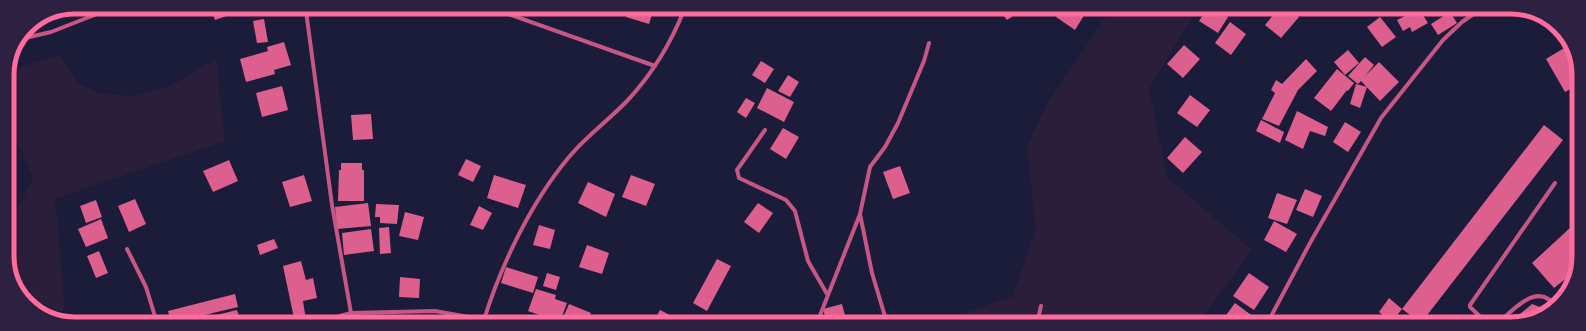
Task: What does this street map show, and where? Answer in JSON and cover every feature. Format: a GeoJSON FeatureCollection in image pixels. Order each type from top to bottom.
{"type":"FeatureCollection","features":[{"type":"Feature","properties":{"kind":"street"},"geometry":{"type":"LineString","coordinates":[[27,38],[51,32],[97,14]]}},
{"type":"Feature","properties":{"kind":"street"},"geometry":{"type":"LineString","coordinates":[[306,14],[332,204],[351,313]]}},
{"type":"Feature","properties":{"kind":"street"},"geometry":{"type":"LineString","coordinates":[[508,14],[655,66]]}},
{"type":"Feature","properties":{"kind":"street"},"geometry":{"type":"LineString","coordinates":[[485,317],[501,269],[536,206],[556,175],[584,140],[628,100],[655,66],[678,25],[682,14]]}},
{"type":"Feature","properties":{"kind":"street"},"geometry":{"type":"LineString","coordinates":[[1271,317],[1310,243],[1381,118],[1443,40],[1462,22],[1476,14]]}},
{"type":"Feature","properties":{"kind":"street"},"geometry":{"type":"LineString","coordinates":[[819,317],[860,214],[870,167],[885,147],[898,123],[924,61],[929,43]]}},
{"type":"Feature","properties":{"kind":"street"},"geometry":{"type":"LineString","coordinates":[[764,130],[737,170],[739,178],[786,200],[795,211],[808,262],[827,294]]}},
{"type":"Feature","properties":{"kind":"street"},"geometry":{"type":"LineString","coordinates":[[1481,317],[1470,305],[1555,183]]}},
{"type":"Feature","properties":{"kind":"street"},"geometry":{"type":"LineString","coordinates":[[860,214],[872,273],[885,317]]}},
{"type":"Feature","properties":{"kind":"street"},"geometry":{"type":"LineString","coordinates":[[127,249],[146,287],[155,317]]}},
{"type":"Feature","properties":{"kind":"street"},"geometry":{"type":"LineString","coordinates":[[1505,317],[1526,298],[1537,295],[1548,299],[1551,302]]}},
{"type":"Feature","properties":{"kind":"street"},"geometry":{"type":"LineString","coordinates":[[1038,317],[1041,306]]}},
{"type":"Feature","properties":{"kind":"street"},"geometry":{"type":"LineString","coordinates":[[337,317],[351,313],[435,311],[464,317]]}},
{"type":"Feature","properties":{"kind":"shaded area"},"geometry":{"type":"Polygon","coordinates":[[[1106,14],[1194,14],[1149,89],[1167,177],[1252,250],[1203,317],[953,317],[1013,296],[1036,230],[1027,146],[1046,106],[1106,14]]]}},
{"type":"Feature","properties":{"kind":"shaded area"},"geometry":{"type":"Polygon","coordinates":[[[60,55],[78,83],[99,93],[132,96],[168,87],[216,59],[225,141],[55,199],[65,310],[52,313],[44,309],[32,299],[22,287],[15,268],[14,216],[33,178],[19,145],[14,143],[14,69],[60,55]]]}},
{"type":"Feature","properties":{"kind":"building"},"geometry":{"type":"Polygon","coordinates":[[[213,14],[232,14],[215,20],[213,14]]]}},
{"type":"Feature","properties":{"kind":"building"},"geometry":{"type":"Polygon","coordinates":[[[627,14],[652,14],[649,24],[626,17],[627,14]]]}},
{"type":"Feature","properties":{"kind":"building"},"geometry":{"type":"Polygon","coordinates":[[[1002,14],[1016,14],[1007,20],[1002,14]]]}},
{"type":"Feature","properties":{"kind":"building"},"geometry":{"type":"Polygon","coordinates":[[[1058,14],[1085,14],[1075,30],[1056,17],[1058,14]]]}},
{"type":"Feature","properties":{"kind":"building"},"geometry":{"type":"Polygon","coordinates":[[[1204,14],[1224,14],[1228,17],[1218,33],[1199,21],[1204,14]]]}},
{"type":"Feature","properties":{"kind":"building"},"geometry":{"type":"Polygon","coordinates":[[[1274,14],[1295,14],[1299,17],[1281,38],[1265,25],[1274,14]]]}},
{"type":"Feature","properties":{"kind":"building"},"geometry":{"type":"Polygon","coordinates":[[[1409,14],[1422,14],[1428,23],[1412,32],[1410,27],[1403,31],[1397,20],[1409,14]]]}},
{"type":"Feature","properties":{"kind":"building"},"geometry":{"type":"Polygon","coordinates":[[[1447,14],[1451,14],[1457,23],[1438,35],[1431,24],[1447,14]]]}},
{"type":"Feature","properties":{"kind":"building"},"geometry":{"type":"Polygon","coordinates":[[[1380,17],[1396,37],[1382,47],[1367,27],[1380,17]]]}},
{"type":"Feature","properties":{"kind":"building"},"geometry":{"type":"Polygon","coordinates":[[[264,19],[268,42],[257,43],[253,21],[264,19]]]}},
{"type":"Feature","properties":{"kind":"building"},"geometry":{"type":"Polygon","coordinates":[[[1230,22],[1246,34],[1231,55],[1215,43],[1230,22]]]}},
{"type":"Feature","properties":{"kind":"building"},"geometry":{"type":"Polygon","coordinates":[[[284,42],[291,65],[274,70],[275,74],[246,82],[240,59],[268,51],[267,47],[284,42]]]}},
{"type":"Feature","properties":{"kind":"building"},"geometry":{"type":"Polygon","coordinates":[[[1184,45],[1200,59],[1183,78],[1167,64],[1184,45]]]}},
{"type":"Feature","properties":{"kind":"building"},"geometry":{"type":"Polygon","coordinates":[[[1565,47],[1571,63],[1572,88],[1565,92],[1546,59],[1565,47]]]}},
{"type":"Feature","properties":{"kind":"building"},"geometry":{"type":"Polygon","coordinates":[[[1348,50],[1359,63],[1345,75],[1334,62],[1348,50]]]}},
{"type":"Feature","properties":{"kind":"building"},"geometry":{"type":"Polygon","coordinates":[[[1365,57],[1374,65],[1365,76],[1379,62],[1399,82],[1380,101],[1361,81],[1358,84],[1348,76],[1365,57]]]}},
{"type":"Feature","properties":{"kind":"building"},"geometry":{"type":"Polygon","coordinates":[[[1306,59],[1317,71],[1298,90],[1279,126],[1262,119],[1275,93],[1271,90],[1276,80],[1282,84],[1306,59]]]}},
{"type":"Feature","properties":{"kind":"building"},"geometry":{"type":"Polygon","coordinates":[[[761,61],[774,69],[765,83],[752,75],[761,61]]]}},
{"type":"Feature","properties":{"kind":"building"},"geometry":{"type":"Polygon","coordinates":[[[1337,69],[1354,83],[1331,111],[1314,98],[1337,69]]]}},
{"type":"Feature","properties":{"kind":"building"},"geometry":{"type":"Polygon","coordinates":[[[788,75],[799,82],[790,97],[778,91],[788,75]]]}},
{"type":"Feature","properties":{"kind":"building"},"geometry":{"type":"Polygon","coordinates":[[[1356,84],[1367,87],[1360,108],[1350,104],[1356,84]]]}},
{"type":"Feature","properties":{"kind":"building"},"geometry":{"type":"Polygon","coordinates":[[[282,86],[288,110],[262,117],[256,93],[282,86]]]}},
{"type":"Feature","properties":{"kind":"building"},"geometry":{"type":"Polygon","coordinates":[[[767,88],[794,102],[784,122],[757,108],[767,88]]]}},
{"type":"Feature","properties":{"kind":"building"},"geometry":{"type":"Polygon","coordinates":[[[1190,95],[1210,110],[1197,127],[1177,113],[1190,95]]]}},
{"type":"Feature","properties":{"kind":"building"},"geometry":{"type":"Polygon","coordinates":[[[746,98],[755,103],[746,118],[737,112],[746,98]]]}},
{"type":"Feature","properties":{"kind":"building"},"geometry":{"type":"Polygon","coordinates":[[[1297,111],[1328,127],[1325,136],[1310,131],[1303,149],[1285,140],[1297,111]]]}},
{"type":"Feature","properties":{"kind":"building"},"geometry":{"type":"Polygon","coordinates":[[[371,114],[373,139],[353,140],[351,115],[371,114]]]}},
{"type":"Feature","properties":{"kind":"building"},"geometry":{"type":"Polygon","coordinates":[[[1261,120],[1284,132],[1280,143],[1256,131],[1261,120]]]}},
{"type":"Feature","properties":{"kind":"building"},"geometry":{"type":"Polygon","coordinates":[[[1345,122],[1361,132],[1348,152],[1333,142],[1345,122]]]}},
{"type":"Feature","properties":{"kind":"building"},"geometry":{"type":"Polygon","coordinates":[[[1544,125],[1563,140],[1426,317],[1413,317],[1402,309],[1544,125]]]}},
{"type":"Feature","properties":{"kind":"building"},"geometry":{"type":"Polygon","coordinates":[[[783,128],[799,137],[786,159],[770,149],[783,128]]]}},
{"type":"Feature","properties":{"kind":"building"},"geometry":{"type":"Polygon","coordinates":[[[1185,137],[1202,152],[1183,173],[1167,158],[1185,137]]]}},
{"type":"Feature","properties":{"kind":"building"},"geometry":{"type":"Polygon","coordinates":[[[466,159],[481,166],[473,182],[458,175],[466,159]]]}},
{"type":"Feature","properties":{"kind":"building"},"geometry":{"type":"Polygon","coordinates":[[[229,160],[238,181],[213,192],[203,171],[229,160]]]}},
{"type":"Feature","properties":{"kind":"building"},"geometry":{"type":"Polygon","coordinates":[[[341,163],[362,163],[362,170],[364,170],[364,201],[338,201],[339,170],[341,170],[341,163]]]}},
{"type":"Feature","properties":{"kind":"building"},"geometry":{"type":"Polygon","coordinates":[[[900,166],[910,193],[893,199],[883,172],[900,166]]]}},
{"type":"Feature","properties":{"kind":"building"},"geometry":{"type":"Polygon","coordinates":[[[304,175],[312,201],[290,207],[282,182],[304,175]]]}},
{"type":"Feature","properties":{"kind":"building"},"geometry":{"type":"Polygon","coordinates":[[[494,175],[526,185],[518,208],[487,198],[494,175]]]}},
{"type":"Feature","properties":{"kind":"building"},"geometry":{"type":"Polygon","coordinates":[[[631,175],[655,184],[646,206],[622,197],[631,175]]]}},
{"type":"Feature","properties":{"kind":"building"},"geometry":{"type":"Polygon","coordinates":[[[588,182],[615,194],[606,217],[578,203],[588,182]]]}},
{"type":"Feature","properties":{"kind":"building"},"geometry":{"type":"Polygon","coordinates":[[[1305,189],[1322,196],[1313,217],[1296,210],[1305,189]]]}},
{"type":"Feature","properties":{"kind":"building"},"geometry":{"type":"Polygon","coordinates":[[[1277,193],[1297,200],[1287,224],[1268,218],[1277,193]]]}},
{"type":"Feature","properties":{"kind":"building"},"geometry":{"type":"Polygon","coordinates":[[[135,199],[146,224],[129,232],[118,206],[135,199]]]}},
{"type":"Feature","properties":{"kind":"building"},"geometry":{"type":"Polygon","coordinates":[[[96,200],[102,217],[86,223],[80,206],[96,200]]]}},
{"type":"Feature","properties":{"kind":"building"},"geometry":{"type":"Polygon","coordinates":[[[368,203],[371,226],[337,229],[335,207],[368,203]]]}},
{"type":"Feature","properties":{"kind":"building"},"geometry":{"type":"Polygon","coordinates":[[[758,203],[773,213],[759,233],[744,222],[758,203]]]}},
{"type":"Feature","properties":{"kind":"building"},"geometry":{"type":"Polygon","coordinates":[[[376,204],[399,205],[397,224],[380,223],[380,217],[375,217],[376,204]]]}},
{"type":"Feature","properties":{"kind":"building"},"geometry":{"type":"Polygon","coordinates":[[[479,206],[492,213],[483,230],[470,225],[479,206]]]}},
{"type":"Feature","properties":{"kind":"building"},"geometry":{"type":"Polygon","coordinates":[[[405,212],[424,217],[418,240],[399,236],[405,212]]]}},
{"type":"Feature","properties":{"kind":"building"},"geometry":{"type":"Polygon","coordinates":[[[101,219],[108,238],[86,247],[78,229],[101,219]]]}},
{"type":"Feature","properties":{"kind":"building"},"geometry":{"type":"Polygon","coordinates":[[[1274,221],[1297,234],[1286,252],[1264,240],[1274,221]]]}},
{"type":"Feature","properties":{"kind":"building"},"geometry":{"type":"Polygon","coordinates":[[[539,225],[555,230],[550,249],[533,245],[539,225]]]}},
{"type":"Feature","properties":{"kind":"building"},"geometry":{"type":"Polygon","coordinates":[[[389,227],[391,253],[380,254],[379,228],[389,227]]]}},
{"type":"Feature","properties":{"kind":"building"},"geometry":{"type":"Polygon","coordinates":[[[1571,227],[1572,256],[1571,268],[1568,277],[1554,288],[1532,263],[1571,227]]]}},
{"type":"Feature","properties":{"kind":"building"},"geometry":{"type":"Polygon","coordinates":[[[371,229],[374,251],[344,255],[342,233],[371,229]]]}},
{"type":"Feature","properties":{"kind":"building"},"geometry":{"type":"Polygon","coordinates":[[[274,239],[278,248],[260,255],[257,245],[274,239]]]}},
{"type":"Feature","properties":{"kind":"building"},"geometry":{"type":"Polygon","coordinates":[[[587,245],[609,253],[602,274],[579,267],[587,245]]]}},
{"type":"Feature","properties":{"kind":"building"},"geometry":{"type":"Polygon","coordinates":[[[99,251],[108,273],[96,278],[87,256],[99,251]]]}},
{"type":"Feature","properties":{"kind":"building"},"geometry":{"type":"Polygon","coordinates":[[[717,259],[731,266],[707,311],[693,303],[717,259]]]}},
{"type":"Feature","properties":{"kind":"building"},"geometry":{"type":"Polygon","coordinates":[[[301,261],[306,280],[313,278],[317,298],[303,301],[306,317],[294,317],[283,266],[301,261]]]}},
{"type":"Feature","properties":{"kind":"building"},"geometry":{"type":"Polygon","coordinates":[[[506,267],[538,277],[533,293],[501,283],[506,267]]]}},
{"type":"Feature","properties":{"kind":"building"},"geometry":{"type":"Polygon","coordinates":[[[547,273],[560,277],[556,290],[543,286],[547,273]]]}},
{"type":"Feature","properties":{"kind":"building"},"geometry":{"type":"Polygon","coordinates":[[[1249,273],[1269,287],[1254,310],[1233,296],[1249,273]]]}},
{"type":"Feature","properties":{"kind":"building"},"geometry":{"type":"Polygon","coordinates":[[[400,277],[420,279],[419,298],[399,297],[400,277]]]}},
{"type":"Feature","properties":{"kind":"building"},"geometry":{"type":"Polygon","coordinates":[[[536,289],[556,295],[555,299],[567,303],[562,317],[549,315],[548,317],[545,317],[528,311],[536,289]]]}},
{"type":"Feature","properties":{"kind":"building"},"geometry":{"type":"Polygon","coordinates":[[[235,294],[238,307],[196,317],[170,317],[168,311],[235,294]]]}},
{"type":"Feature","properties":{"kind":"building"},"geometry":{"type":"Polygon","coordinates":[[[1389,298],[1402,309],[1396,317],[1384,317],[1379,312],[1389,298]]]}},
{"type":"Feature","properties":{"kind":"building"},"geometry":{"type":"Polygon","coordinates":[[[1235,303],[1254,317],[1225,317],[1235,303]]]}},
{"type":"Feature","properties":{"kind":"building"},"geometry":{"type":"Polygon","coordinates":[[[569,304],[591,313],[589,317],[563,317],[569,304]]]}},
{"type":"Feature","properties":{"kind":"building"},"geometry":{"type":"Polygon","coordinates":[[[842,304],[845,317],[825,317],[823,309],[842,304]]]}},
{"type":"Feature","properties":{"kind":"building"},"geometry":{"type":"Polygon","coordinates":[[[1532,304],[1543,308],[1523,316],[1517,316],[1532,304]]]}},
{"type":"Feature","properties":{"kind":"building"},"geometry":{"type":"Polygon","coordinates":[[[237,310],[239,317],[216,317],[216,315],[237,310]]]}},
{"type":"Feature","properties":{"kind":"building"},"geometry":{"type":"Polygon","coordinates":[[[660,310],[673,317],[656,317],[660,310]]]}}]}
